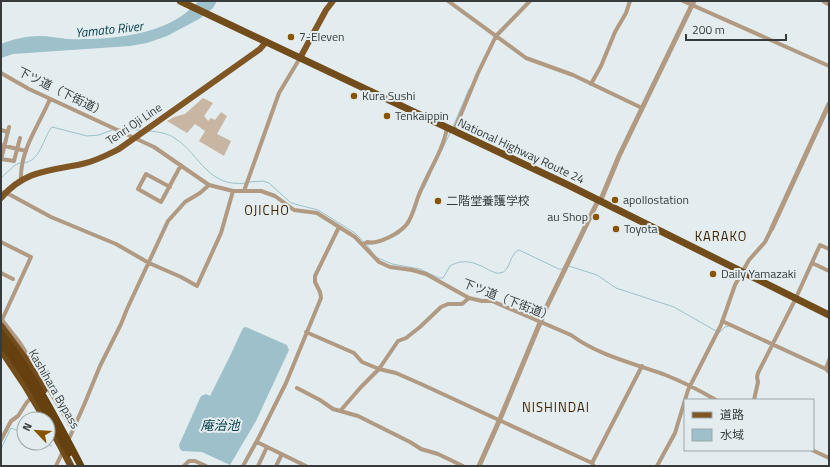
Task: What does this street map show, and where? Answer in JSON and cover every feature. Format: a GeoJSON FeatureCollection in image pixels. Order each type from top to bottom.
{"type":"FeatureCollection","features":[{"type":"Feature","properties":{"kind":"highway","name":"National Highway Route 24"},"geometry":{"type":"LineString","coordinates":[[180,1],[600,200],[829,315]]}},
{"type":"Feature","properties":{"kind":"highway","name":"Kashihara Bypass"},"geometry":{"type":"LineString","coordinates":[[1,322],[24,357],[85,466]]}},
{"type":"Feature","properties":{"kind":"highway"},"geometry":{"type":"LineString","coordinates":[[1,333],[22,361],[81,466]]}},
{"type":"Feature","properties":{"kind":"highway"},"geometry":{"type":"LineString","coordinates":[[1,343],[30,384],[76,466]]}},
{"type":"Feature","properties":{"kind":"highway","name":"Kashihara Bypass"},"geometry":{"type":"LineString","coordinates":[[1,350],[40,411]]}},
{"type":"Feature","properties":{"kind":"highway","name":"Kashihara Bypass"},"geometry":{"type":"LineString","coordinates":[[56,438],[71,466]]}},
{"type":"Feature","properties":{"kind":"main road"},"geometry":{"type":"LineString","coordinates":[[300,58],[326,10],[334,1]]}},
{"type":"Feature","properties":{"kind":"main road","name":"Tenri Oji Line"},"geometry":{"type":"LineString","coordinates":[[2,194],[21,179],[43,171],[94,161],[119,149],[260,49],[266,42]]}},
{"type":"Feature","properties":{"kind":"street"},"geometry":{"type":"LineString","coordinates":[[448,1],[526,58],[573,75],[642,108]]}},
{"type":"Feature","properties":{"kind":"street"},"geometry":{"type":"LineString","coordinates":[[362,245],[366,242],[372,242],[392,236],[399,232],[408,222],[422,186],[496,36],[530,1]]}},
{"type":"Feature","properties":{"kind":"street"},"geometry":{"type":"LineString","coordinates":[[591,84],[615,32],[626,13],[630,1]]}},
{"type":"Feature","properties":{"kind":"street"},"geometry":{"type":"LineString","coordinates":[[683,1],[693,3],[829,66]]}},
{"type":"Feature","properties":{"kind":"street"},"geometry":{"type":"LineString","coordinates":[[824,1],[829,4]]}},
{"type":"Feature","properties":{"kind":"street"},"geometry":{"type":"LineString","coordinates":[[479,466],[500,420],[539,322],[593,211],[600,200],[642,108],[693,3]]}},
{"type":"Feature","properties":{"kind":"street"},"geometry":{"type":"LineString","coordinates":[[244,191],[279,93],[300,58]]}},
{"type":"Feature","properties":{"kind":"street","name":"下ツ道（下街道）"},"geometry":{"type":"LineString","coordinates":[[1,73],[50,99],[154,147],[209,184],[233,191],[261,191],[270,194],[294,210],[317,213],[355,237],[379,262],[390,267],[412,270],[426,274],[469,298],[482,301],[492,301],[572,335],[602,352],[642,366],[690,386],[714,399]]}},
{"type":"Feature","properties":{"kind":"street"},"geometry":{"type":"LineString","coordinates":[[21,179],[26,151],[50,99]]}},
{"type":"Feature","properties":{"kind":"street"},"geometry":{"type":"LineString","coordinates":[[686,399],[690,386],[722,321],[742,272],[749,260],[765,242],[829,104]]}},
{"type":"Feature","properties":{"kind":"street"},"geometry":{"type":"LineString","coordinates":[[1,130],[8,129],[3,145],[1,160],[14,161],[20,138]]}},
{"type":"Feature","properties":{"kind":"street"},"geometry":{"type":"LineString","coordinates":[[3,145],[26,151]]}},
{"type":"Feature","properties":{"kind":"street"},"geometry":{"type":"LineString","coordinates":[[170,187],[146,174],[138,189],[161,202],[170,187],[181,165]]}},
{"type":"Feature","properties":{"kind":"street"},"geometry":{"type":"LineString","coordinates":[[56,466],[100,366],[168,221],[184,202],[200,193],[209,184]]}},
{"type":"Feature","properties":{"kind":"street"},"geometry":{"type":"LineString","coordinates":[[2,194],[51,217],[116,244],[149,263],[181,277],[197,286],[221,233],[233,191]]}},
{"type":"Feature","properties":{"kind":"street"},"geometry":{"type":"LineString","coordinates":[[243,466],[257,442],[299,353],[306,332],[321,298],[315,276],[339,227]]}},
{"type":"Feature","properties":{"kind":"street"},"geometry":{"type":"LineString","coordinates":[[1,242],[31,257],[1,322],[20,343],[70,425],[74,428]]}},
{"type":"Feature","properties":{"kind":"street"},"geometry":{"type":"LineString","coordinates":[[754,399],[758,382],[757,377],[820,245],[829,250]]}},
{"type":"Feature","properties":{"kind":"street"},"geometry":{"type":"LineString","coordinates":[[812,263],[829,271]]}},
{"type":"Feature","properties":{"kind":"street"},"geometry":{"type":"LineString","coordinates":[[1,273],[13,279]]}},
{"type":"Feature","properties":{"kind":"street"},"geometry":{"type":"LineString","coordinates":[[341,410],[361,386],[379,369],[398,341],[406,338],[420,328],[441,307],[448,304],[462,304],[469,298]]}},
{"type":"Feature","properties":{"kind":"street"},"geometry":{"type":"LineString","coordinates":[[722,321],[771,346],[827,370],[829,360]]}},
{"type":"Feature","properties":{"kind":"street"},"geometry":{"type":"LineString","coordinates":[[306,332],[354,353],[362,362],[409,378],[593,464],[642,366]]}},
{"type":"Feature","properties":{"kind":"street"},"geometry":{"type":"LineString","coordinates":[[297,388],[320,400],[333,409],[358,416],[421,449],[464,466]]}},
{"type":"Feature","properties":{"kind":"street"},"geometry":{"type":"LineString","coordinates":[[1,440],[11,421],[18,416],[32,397]]}},
{"type":"Feature","properties":{"kind":"street"},"geometry":{"type":"LineString","coordinates":[[657,466],[675,433],[684,405]]}},
{"type":"Feature","properties":{"kind":"street"},"geometry":{"type":"LineString","coordinates":[[257,442],[306,466]]}},
{"type":"Feature","properties":{"kind":"street"},"geometry":{"type":"LineString","coordinates":[[258,466],[267,447]]}},
{"type":"Feature","properties":{"kind":"street"},"geometry":{"type":"LineString","coordinates":[[814,451],[829,458]]}},
{"type":"Feature","properties":{"kind":"street"},"geometry":{"type":"LineString","coordinates":[[276,466],[282,454]]}},
{"type":"Feature","properties":{"kind":"street"},"geometry":{"type":"LineString","coordinates":[[184,466],[189,461],[195,461],[198,464],[206,466]]}},
{"type":"Feature","properties":{"kind":"street"},"geometry":{"type":"LineString","coordinates":[[294,466],[296,461]]}},
{"type":"Feature","properties":{"kind":"shaded area"},"geometry":{"type":"Polygon","coordinates":[[[203,98],[213,103],[204,116],[208,121],[211,118],[215,120],[221,112],[227,116],[217,134],[231,141],[224,156],[199,141],[205,131],[195,124],[187,133],[167,121],[185,114],[203,98]]]}},
{"type":"Feature","properties":{"kind":"water"},"geometry":{"type":"Polygon","coordinates":[[[199,1],[217,1],[213,8],[199,19],[167,36],[147,43],[130,46],[13,54],[1,58],[1,44],[20,38],[40,36],[67,39],[95,39],[137,34],[163,26],[178,18],[199,1]]]}},
{"type":"Feature","properties":{"kind":"water","name":"庵治池"},"geometry":{"type":"Polygon","coordinates":[[[246,327],[287,345],[289,350],[256,421],[230,465],[202,452],[182,451],[179,445],[201,396],[206,394],[210,396],[243,328],[246,327]]]}},
{"type":"Feature","properties":{"kind":"waterway"},"geometry":{"type":"LineString","coordinates":[[453,127],[469,89]]}},
{"type":"Feature","properties":{"kind":"waterway"},"geometry":{"type":"LineString","coordinates":[[23,163],[29,162],[38,154],[52,127],[87,136],[99,135],[112,130]]}},
{"type":"Feature","properties":{"kind":"waterway"},"geometry":{"type":"LineString","coordinates":[[119,129],[140,130]]}},
{"type":"Feature","properties":{"kind":"waterway"},"geometry":{"type":"LineString","coordinates":[[149,131],[167,134],[176,139],[185,146],[206,169],[223,181],[246,183]]}},
{"type":"Feature","properties":{"kind":"waterway"},"geometry":{"type":"LineString","coordinates":[[442,150],[450,133]]}},
{"type":"Feature","properties":{"kind":"waterway"},"geometry":{"type":"LineString","coordinates":[[1,178],[15,165],[20,163]]}},
{"type":"Feature","properties":{"kind":"waterway"},"geometry":{"type":"LineString","coordinates":[[424,188],[430,175]]}},
{"type":"Feature","properties":{"kind":"waterway"},"geometry":{"type":"LineString","coordinates":[[249,182],[263,181],[269,183],[291,203],[318,210],[355,233],[364,242]]}},
{"type":"Feature","properties":{"kind":"waterway"},"geometry":{"type":"LineString","coordinates":[[391,238],[400,233]]}},
{"type":"Feature","properties":{"kind":"waterway"},"geometry":{"type":"LineString","coordinates":[[366,244],[373,253]]}},
{"type":"Feature","properties":{"kind":"waterway"},"geometry":{"type":"LineString","coordinates":[[366,244],[373,244]]}},
{"type":"Feature","properties":{"kind":"waterway"},"geometry":{"type":"LineString","coordinates":[[378,258],[392,264],[420,269],[439,278],[443,278],[450,266],[461,262],[471,262],[497,273],[504,272],[513,255],[519,250],[559,269],[562,269]]}},
{"type":"Feature","properties":{"kind":"waterway"},"geometry":{"type":"LineString","coordinates":[[569,266],[597,275],[616,288],[674,307],[716,331]]}},
{"type":"Feature","properties":{"kind":"waterway"},"geometry":{"type":"LineString","coordinates":[[719,333],[725,327],[729,326]]}},
{"type":"Feature","properties":{"kind":"waterway"},"geometry":{"type":"LineString","coordinates":[[1,449],[11,428],[16,430]]}},
{"type":"Feature","properties":{"kind":"place","name":"7-Eleven"},"geometry":{"type":"Point","coordinates":[291,37]}},
{"type":"Feature","properties":{"kind":"place","name":"Kura Sushi"},"geometry":{"type":"Point","coordinates":[354,96]}},
{"type":"Feature","properties":{"kind":"place","name":"Tenkaippin"},"geometry":{"type":"Point","coordinates":[387,116]}},
{"type":"Feature","properties":{"kind":"place","name":"apollostation"},"geometry":{"type":"Point","coordinates":[615,200]}},
{"type":"Feature","properties":{"kind":"place","name":"二階堂養護学校"},"geometry":{"type":"Point","coordinates":[438,201]}},
{"type":"Feature","properties":{"kind":"place","name":"au Shop"},"geometry":{"type":"Point","coordinates":[596,217]}},
{"type":"Feature","properties":{"kind":"place","name":"Toyota"},"geometry":{"type":"Point","coordinates":[616,229]}},
{"type":"Feature","properties":{"kind":"place","name":"Daily Yamazaki"},"geometry":{"type":"Point","coordinates":[713,274]}},
{"type":"Feature","properties":{"kind":"district","name":"OJICHO"},"geometry":{"type":"Point","coordinates":[267,210]}},
{"type":"Feature","properties":{"kind":"district","name":"KARAKO"},"geometry":{"type":"Point","coordinates":[721,236]}},
{"type":"Feature","properties":{"kind":"district","name":"NISHINDAI"},"geometry":{"type":"Point","coordinates":[556,407]}},
{"type":"Feature","properties":{"kind":"water label","name":"Yamato River"},"geometry":{"type":"Point","coordinates":[109,29]}}]}
